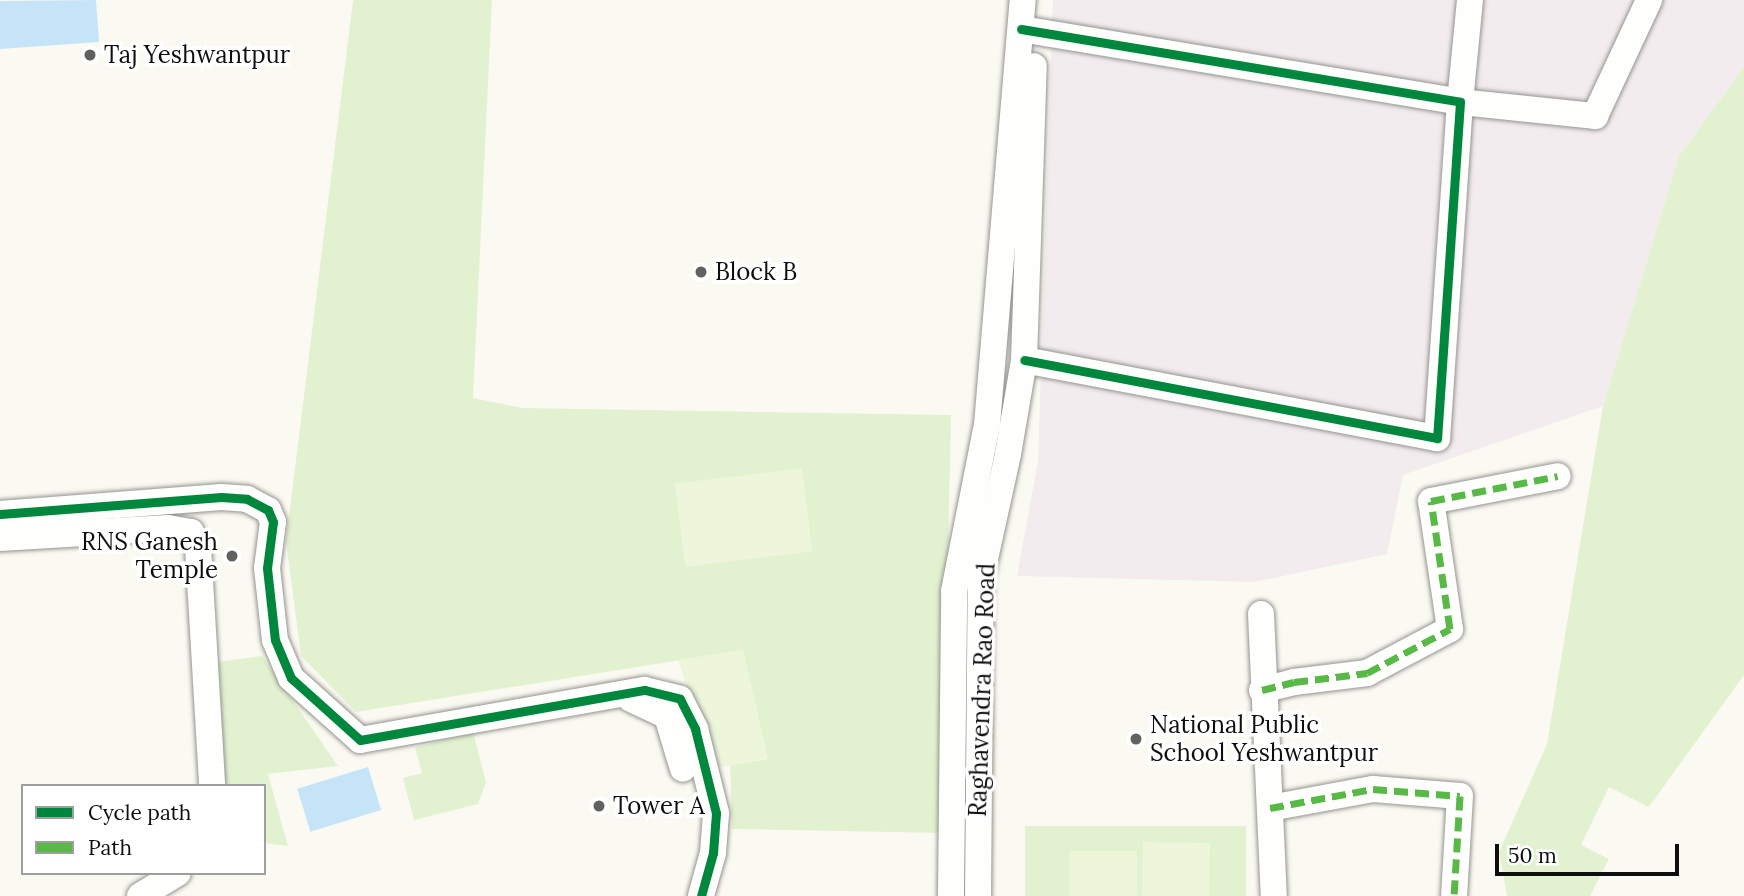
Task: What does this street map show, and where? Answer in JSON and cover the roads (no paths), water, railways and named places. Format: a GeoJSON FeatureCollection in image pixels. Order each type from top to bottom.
{"type":"FeatureCollection","features":[{"type":"Feature","properties":{"kind":"street","name":"Raghavendra Rao Road"},"geometry":{"type":"LineString","coordinates":[[951,896],[954,590],[987,425],[1023,0]]}},
{"type":"Feature","properties":{"kind":"street"},"geometry":{"type":"LineString","coordinates":[[1024,360],[1437,438],[1460,102],[1470,0]]}},
{"type":"Feature","properties":{"kind":"street"},"geometry":{"type":"LineString","coordinates":[[1021,29],[1460,102],[1595,116],[1649,0]]}},
{"type":"Feature","properties":{"kind":"street","name":"Raghavendra Rao Road"},"geometry":{"type":"LineString","coordinates":[[978,896],[981,577],[1008,454],[1024,360],[1035,60],[1021,29]]}},
{"type":"Feature","properties":{"kind":"street"},"geometry":{"type":"LineString","coordinates":[[1262,690],[1294,682],[1367,673],[1450,629],[1431,501],[1558,475]]}},
{"type":"Feature","properties":{"kind":"street"},"geometry":{"type":"LineString","coordinates":[[0,514],[169,500],[247,499],[268,510],[273,522],[267,568],[275,640],[291,678],[360,740],[645,690],[680,699],[695,729],[716,813],[713,853],[701,896]]}},
{"type":"Feature","properties":{"kind":"street"},"geometry":{"type":"LineString","coordinates":[[169,500],[169,528]]}},
{"type":"Feature","properties":{"kind":"street"},"geometry":{"type":"LineString","coordinates":[[0,538],[169,528],[191,531],[198,547],[212,784]]}},
{"type":"Feature","properties":{"kind":"street"},"geometry":{"type":"LineString","coordinates":[[1261,614],[1262,690],[1274,896]]}},
{"type":"Feature","properties":{"kind":"street"},"geometry":{"type":"LineString","coordinates":[[612,695],[640,701],[667,716],[683,769]]}},
{"type":"Feature","properties":{"kind":"street"},"geometry":{"type":"LineString","coordinates":[[1270,808],[1373,789],[1461,796],[1454,896]]}},
{"type":"Feature","properties":{"kind":"street"},"geometry":{"type":"LineString","coordinates":[[140,896],[175,875]]}},
{"type":"Feature","properties":{"kind":"water"},"geometry":{"type":"Polygon","coordinates":[[[96,0],[99,42],[0,49],[0,1],[96,0]]]}},
{"type":"Feature","properties":{"kind":"water"},"geometry":{"type":"Polygon","coordinates":[[[368,767],[381,810],[310,832],[297,789],[368,767]]]}},
{"type":"Feature","properties":{"kind":"place","name":"Taj Yeshwantpur"},"geometry":{"type":"Point","coordinates":[90,55]}},
{"type":"Feature","properties":{"kind":"place","name":"Block B"},"geometry":{"type":"Point","coordinates":[701,272]}},
{"type":"Feature","properties":{"kind":"place","name":"RNS Ganesh Temple"},"geometry":{"type":"Point","coordinates":[232,556]}},
{"type":"Feature","properties":{"kind":"place","name":"National Public School Yeshwantpur"},"geometry":{"type":"Point","coordinates":[1136,739]}},
{"type":"Feature","properties":{"kind":"place","name":"Tower A"},"geometry":{"type":"Point","coordinates":[599,806]}}]}
